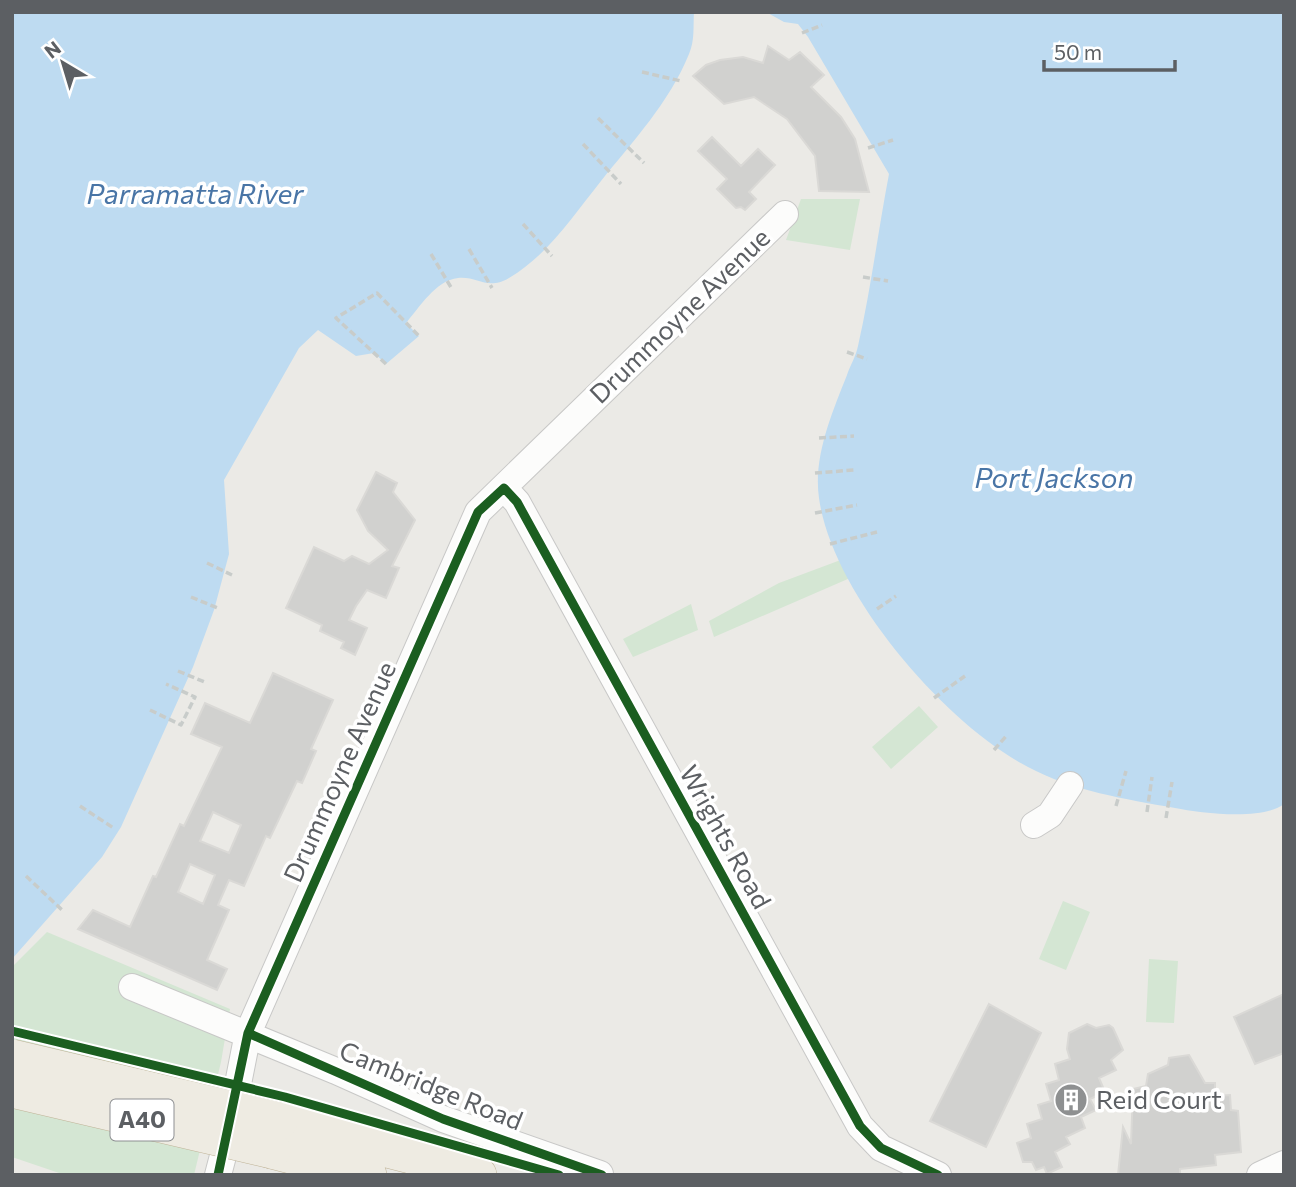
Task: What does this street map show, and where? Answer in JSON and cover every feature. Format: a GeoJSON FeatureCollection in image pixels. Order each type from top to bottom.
{"type":"FeatureCollection","features":[{"type":"Feature","properties":{"kind":"highway","name":"A40"},"geometry":{"type":"LineString","coordinates":[[12,1058],[275,1135],[368,1175]]}},
{"type":"Feature","properties":{"kind":"highway","name":"A40"},"geometry":{"type":"LineString","coordinates":[[12,1090],[415,1156],[478,1175]]}},
{"type":"Feature","properties":{"kind":"street","name":"Drummoyne Avenue"},"geometry":{"type":"LineString","coordinates":[[238,1084],[248,1033],[478,512],[785,214]]}},
{"type":"Feature","properties":{"kind":"street","name":"Wrights Road"},"geometry":{"type":"LineString","coordinates":[[504,488],[517,502],[860,1126],[881,1148],[938,1175]]}},
{"type":"Feature","properties":{"kind":"street"},"geometry":{"type":"LineString","coordinates":[[1034,825],[1050,816],[1070,785]]}},
{"type":"Feature","properties":{"kind":"street","name":"Cambridge Road"},"geometry":{"type":"LineString","coordinates":[[132,987],[248,1033],[443,1119],[600,1174]]}},
{"type":"Feature","properties":{"kind":"street"},"geometry":{"type":"LineString","coordinates":[[1260,1175],[1284,1164]]}},
{"type":"Feature","properties":{"kind":"path"},"geometry":{"type":"LineString","coordinates":[[802,33],[822,25]]}},
{"type":"Feature","properties":{"kind":"path"},"geometry":{"type":"LineString","coordinates":[[642,72],[681,81]]}},
{"type":"Feature","properties":{"kind":"path"},"geometry":{"type":"LineString","coordinates":[[598,118],[644,163]]}},
{"type":"Feature","properties":{"kind":"path"},"geometry":{"type":"LineString","coordinates":[[868,149],[893,140]]}},
{"type":"Feature","properties":{"kind":"path"},"geometry":{"type":"LineString","coordinates":[[583,144],[621,184]]}},
{"type":"Feature","properties":{"kind":"path"},"geometry":{"type":"LineString","coordinates":[[523,225],[552,256]]}},
{"type":"Feature","properties":{"kind":"path"},"geometry":{"type":"LineString","coordinates":[[469,249],[492,288]]}},
{"type":"Feature","properties":{"kind":"path"},"geometry":{"type":"LineString","coordinates":[[431,254],[452,289]]}},
{"type":"Feature","properties":{"kind":"path"},"geometry":{"type":"LineString","coordinates":[[863,276],[888,281]]}},
{"type":"Feature","properties":{"kind":"path"},"geometry":{"type":"LineString","coordinates":[[386,365],[336,318],[377,293],[419,336]]}},
{"type":"Feature","properties":{"kind":"path"},"geometry":{"type":"LineString","coordinates":[[847,352],[867,359]]}},
{"type":"Feature","properties":{"kind":"path"},"geometry":{"type":"LineString","coordinates":[[820,438],[854,436]]}},
{"type":"Feature","properties":{"kind":"path"},"geometry":{"type":"LineString","coordinates":[[815,473],[854,470]]}},
{"type":"Feature","properties":{"kind":"path"},"geometry":{"type":"LineString","coordinates":[[815,513],[857,505]]}},
{"type":"Feature","properties":{"kind":"path"},"geometry":{"type":"LineString","coordinates":[[830,544],[877,532]]}},
{"type":"Feature","properties":{"kind":"path"},"geometry":{"type":"LineString","coordinates":[[207,563],[232,575]]}},
{"type":"Feature","properties":{"kind":"path"},"geometry":{"type":"LineString","coordinates":[[877,609],[896,596]]}},
{"type":"Feature","properties":{"kind":"path"},"geometry":{"type":"LineString","coordinates":[[191,597],[220,609]]}},
{"type":"Feature","properties":{"kind":"path"},"geometry":{"type":"LineString","coordinates":[[178,671],[207,683]]}},
{"type":"Feature","properties":{"kind":"path"},"geometry":{"type":"LineString","coordinates":[[934,698],[965,676]]}},
{"type":"Feature","properties":{"kind":"path"},"geometry":{"type":"LineString","coordinates":[[150,710],[181,725],[195,697],[166,684]]}},
{"type":"Feature","properties":{"kind":"path"},"geometry":{"type":"LineString","coordinates":[[994,750],[1007,735]]}},
{"type":"Feature","properties":{"kind":"path"},"geometry":{"type":"LineString","coordinates":[[1116,806],[1126,771]]}},
{"type":"Feature","properties":{"kind":"path"},"geometry":{"type":"LineString","coordinates":[[1147,812],[1152,777]]}},
{"type":"Feature","properties":{"kind":"path"},"geometry":{"type":"LineString","coordinates":[[1166,818],[1172,782]]}},
{"type":"Feature","properties":{"kind":"path"},"geometry":{"type":"LineString","coordinates":[[80,806],[115,829]]}},
{"type":"Feature","properties":{"kind":"path"},"geometry":{"type":"LineString","coordinates":[[26,876],[62,911]]}},
{"type":"Feature","properties":{"kind":"green space"},"geometry":{"type":"Polygon","coordinates":[[[801,199],[860,199],[850,250],[786,240],[801,199]]]}},
{"type":"Feature","properties":{"kind":"green space"},"geometry":{"type":"Polygon","coordinates":[[[846,558],[857,575],[714,637],[709,621],[779,583],[846,558]]]}},
{"type":"Feature","properties":{"kind":"green space"},"geometry":{"type":"Polygon","coordinates":[[[691,604],[698,630],[633,657],[623,639],[691,604]]]}},
{"type":"Feature","properties":{"kind":"green space"},"geometry":{"type":"Polygon","coordinates":[[[919,706],[938,727],[891,769],[872,747],[919,706]]]}},
{"type":"Feature","properties":{"kind":"green space"},"geometry":{"type":"Polygon","coordinates":[[[1063,901],[1090,912],[1066,970],[1039,959],[1063,901]]]}},
{"type":"Feature","properties":{"kind":"green space"},"geometry":{"type":"Polygon","coordinates":[[[47,932],[230,1009],[221,1062],[194,1175],[65,1175],[12,1157],[12,967],[47,932]]]}},
{"type":"Feature","properties":{"kind":"green space"},"geometry":{"type":"Polygon","coordinates":[[[1149,959],[1178,961],[1174,1023],[1146,1022],[1149,959]]]}},
{"type":"Feature","properties":{"kind":"water","name":"Parramatta River"},"geometry":{"type":"Polygon","coordinates":[[[12,12],[694,12],[691,49],[671,89],[650,121],[570,221],[536,258],[501,282],[488,283],[458,278],[442,284],[406,323],[419,336],[386,364],[374,353],[356,356],[318,330],[299,348],[224,480],[229,554],[214,610],[193,667],[121,827],[102,857],[12,959],[12,12]]]}},
{"type":"Feature","properties":{"kind":"water","name":"Port Jackson"},"geometry":{"type":"Polygon","coordinates":[[[766,12],[1284,12],[1284,804],[1274,809],[1247,814],[1200,812],[1100,793],[1045,775],[995,747],[962,720],[928,688],[897,652],[869,613],[845,574],[828,535],[818,483],[825,435],[858,346],[889,174],[808,37],[798,24],[784,22],[766,12]]]}},
{"type":"Feature","properties":{"kind":"building"},"geometry":{"type":"Polygon","coordinates":[[[768,46],[789,60],[800,52],[824,75],[811,87],[841,117],[855,139],[869,192],[819,191],[815,156],[787,119],[754,97],[724,104],[693,76],[706,65],[720,60],[743,57],[763,63],[768,46]]]}},
{"type":"Feature","properties":{"kind":"building"},"geometry":{"type":"Polygon","coordinates":[[[712,137],[741,166],[758,149],[775,165],[749,192],[756,199],[745,210],[736,208],[717,189],[727,179],[698,151],[712,137]]]}},
{"type":"Feature","properties":{"kind":"building"},"geometry":{"type":"Polygon","coordinates":[[[376,472],[397,483],[393,492],[415,520],[392,566],[399,568],[386,598],[367,590],[349,620],[367,628],[355,655],[341,648],[344,642],[320,631],[322,625],[286,608],[314,547],[344,561],[352,556],[369,564],[388,550],[368,531],[357,510],[376,472]]]}},
{"type":"Feature","properties":{"kind":"building"},"geometry":{"type":"Polygon","coordinates":[[[273,673],[333,700],[311,749],[316,751],[302,783],[297,781],[270,838],[266,836],[244,886],[229,880],[218,905],[229,910],[207,960],[227,969],[217,990],[78,929],[93,910],[130,927],[153,876],[156,877],[180,824],[184,826],[222,747],[191,734],[205,703],[250,723],[273,673]],[[213,812],[200,841],[229,853],[241,825],[213,812]],[[190,864],[178,892],[203,904],[215,875],[190,864]]]}},
{"type":"Feature","properties":{"kind":"building"},"geometry":{"type":"Polygon","coordinates":[[[1284,994],[1284,1053],[1255,1064],[1234,1017],[1284,994]]]}},
{"type":"Feature","properties":{"kind":"building"},"geometry":{"type":"Polygon","coordinates":[[[989,1004],[1041,1033],[986,1147],[930,1121],[989,1004]]]}},
{"type":"Feature","properties":{"kind":"building","name":"Reid Court"},"geometry":{"type":"Polygon","coordinates":[[[1087,1024],[1096,1028],[1109,1025],[1123,1050],[1111,1060],[1116,1070],[1099,1078],[1105,1092],[1090,1099],[1096,1110],[1081,1117],[1085,1128],[1066,1137],[1070,1144],[1055,1152],[1062,1167],[1047,1174],[1044,1167],[1036,1170],[1032,1162],[1023,1162],[1017,1143],[1031,1138],[1027,1124],[1042,1119],[1038,1105],[1051,1101],[1046,1084],[1059,1080],[1055,1064],[1070,1059],[1067,1049],[1069,1033],[1087,1024]]]}},
{"type":"Feature","properties":{"kind":"building"},"geometry":{"type":"Polygon","coordinates":[[[1189,1055],[1205,1083],[1215,1083],[1215,1096],[1230,1095],[1231,1110],[1238,1111],[1241,1152],[1215,1155],[1216,1165],[1180,1169],[1180,1175],[1118,1175],[1123,1127],[1131,1144],[1133,1089],[1146,1086],[1148,1074],[1168,1065],[1169,1058],[1189,1055]]]}},
{"type":"Feature","properties":{"kind":"cycle path"},"geometry":{"type":"LineString","coordinates":[[218,1175],[248,1033],[478,512],[504,488],[517,502],[860,1126],[881,1148],[938,1175]]}},
{"type":"Feature","properties":{"kind":"cycle path"},"geometry":{"type":"LineString","coordinates":[[12,1031],[285,1097],[559,1175]]}},
{"type":"Feature","properties":{"kind":"cycle path"},"geometry":{"type":"LineString","coordinates":[[248,1033],[443,1119],[602,1175]]}},
{"type":"Feature","properties":{"kind":"place","name":"Reid Court"},"geometry":{"type":"Point","coordinates":[1071,1100]}}]}
